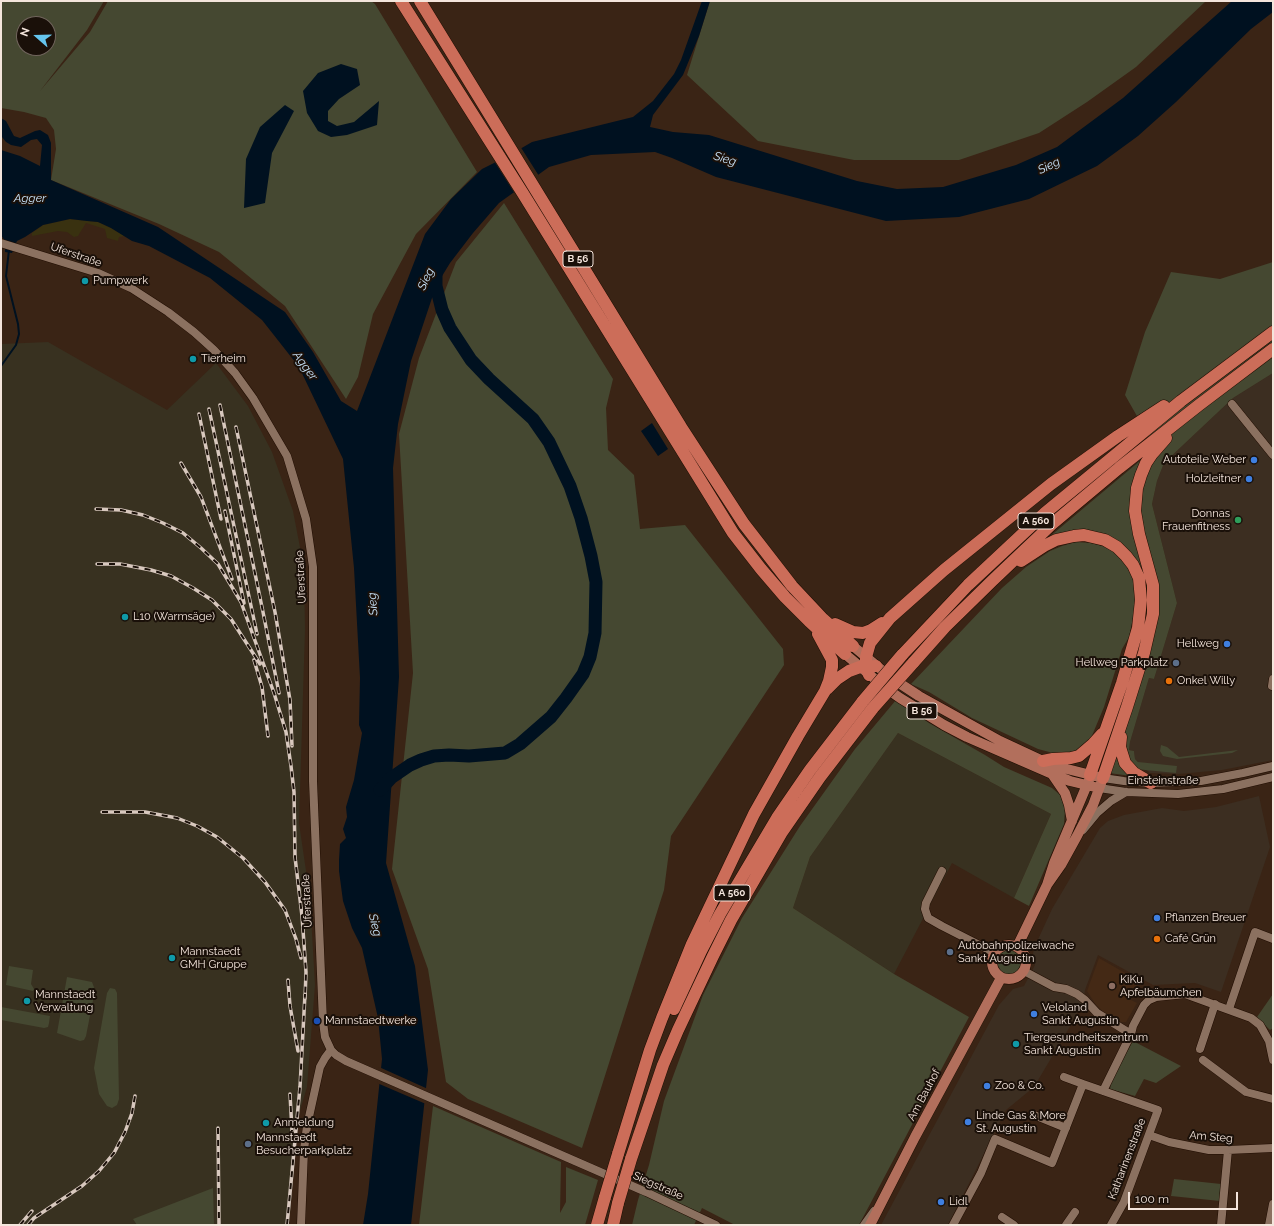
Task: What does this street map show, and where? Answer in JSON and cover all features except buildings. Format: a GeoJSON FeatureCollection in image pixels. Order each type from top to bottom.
{"type":"FeatureCollection","features":[{"type":"Feature","properties":{"kind":"highway"},"geometry":{"type":"LineString","coordinates":[[396,1],[411,19]]}},
{"type":"Feature","properties":{"kind":"highway","name":"B 56"},"geometry":{"type":"LineString","coordinates":[[401,1],[411,19],[652,390],[744,524],[792,586],[823,619],[849,650]]}},
{"type":"Feature","properties":{"kind":"highway","name":"B 56"},"geometry":{"type":"LineString","coordinates":[[421,2],[652,390],[733,533],[761,569],[809,622],[849,650]]}},
{"type":"Feature","properties":{"kind":"highway","name":"A 560"},"geometry":{"type":"LineString","coordinates":[[597,1225],[634,1104],[666,1026],[701,951],[740,880],[777,818],[815,764],[863,701],[902,655],[968,585],[1045,513],[1176,406],[1273,332]]}},
{"type":"Feature","properties":{"kind":"highway","name":"A 560"},"geometry":{"type":"LineString","coordinates":[[613,1225],[631,1159],[663,1065],[678,1030],[731,920],[782,832],[820,777],[873,708],[945,627],[992,581],[1058,519],[1199,404],[1273,349]]}},
{"type":"Feature","properties":{"kind":"highway"},"geometry":{"type":"LineString","coordinates":[[823,619],[853,632],[863,633],[871,630],[890,618],[944,570],[1051,484],[1118,436],[1231,364]]}},
{"type":"Feature","properties":{"kind":"highway"},"geometry":{"type":"LineString","coordinates":[[1101,783],[1127,708],[1149,634],[1154,605],[1153,585],[1139,534],[1135,511],[1140,475],[1159,445],[1199,404]]}},
{"type":"Feature","properties":{"kind":"highway"},"geometry":{"type":"LineString","coordinates":[[992,581],[1044,546],[1065,537],[1084,536],[1105,540],[1117,547],[1133,565],[1139,578],[1141,589],[1141,611],[1135,640],[1089,780]]}},
{"type":"Feature","properties":{"kind":"highway"},"geometry":{"type":"LineString","coordinates":[[825,691],[842,674],[868,666],[870,643],[890,618]]}},
{"type":"Feature","properties":{"kind":"highway"},"geometry":{"type":"LineString","coordinates":[[634,1104],[650,1050],[662,1018],[707,911],[754,814],[771,782],[825,691],[829,681],[832,660],[809,622]]}},
{"type":"Feature","properties":{"kind":"highway"},"geometry":{"type":"LineString","coordinates":[[1127,708],[1120,741],[1122,759],[1129,769],[1151,783]]}},
{"type":"Feature","properties":{"kind":"highway"},"geometry":{"type":"LineString","coordinates":[[1043,761],[1079,756],[1093,744],[1107,728]]}},
{"type":"Feature","properties":{"kind":"main road","name":"B 56"},"geometry":{"type":"LineString","coordinates":[[849,650],[868,666],[900,698],[944,725],[967,737],[1052,774],[1101,783]]}},
{"type":"Feature","properties":{"kind":"main road","name":"B 56"},"geometry":{"type":"LineString","coordinates":[[868,666],[975,728],[1012,747],[1089,780]]}},
{"type":"Feature","properties":{"kind":"main road"},"geometry":{"type":"LineString","coordinates":[[1052,774],[1065,793],[1070,805],[1072,822]]}},
{"type":"Feature","properties":{"kind":"main road"},"geometry":{"type":"LineString","coordinates":[[1017,947],[1047,885],[1054,863],[1089,780]]}},
{"type":"Feature","properties":{"kind":"main road"},"geometry":{"type":"LineString","coordinates":[[1047,885],[1061,865],[1077,836],[1093,805],[1101,783]]}},
{"type":"Feature","properties":{"kind":"main road"},"geometry":{"type":"LineString","coordinates":[[1007,946],[1017,947],[1024,955],[1026,960],[1024,971],[1016,978],[1001,978],[997,974],[992,964],[992,958],[998,949],[1007,946]]}},
{"type":"Feature","properties":{"kind":"main road","name":"Am Bauhof"},"geometry":{"type":"LineString","coordinates":[[870,1225],[1001,978]]}},
{"type":"Feature","properties":{"kind":"street","name":"Uferstraße"},"geometry":{"type":"LineString","coordinates":[[1,242],[80,267],[116,281],[149,299],[168,312],[214,350],[244,386],[272,428],[287,456],[306,519],[313,567],[313,781],[323,1022],[325,1038],[332,1050],[336,1055],[346,1061]]}},
{"type":"Feature","properties":{"kind":"street"},"geometry":{"type":"LineString","coordinates":[[1232,404],[1273,455]]}},
{"type":"Feature","properties":{"kind":"street","name":"Einsteinstraße"},"geometry":{"type":"LineString","coordinates":[[1101,783],[1201,781],[1273,766]]}},
{"type":"Feature","properties":{"kind":"street","name":"Einsteinstraße"},"geometry":{"type":"LineString","coordinates":[[1101,783],[1126,792],[1178,794],[1223,789],[1273,778]]}},
{"type":"Feature","properties":{"kind":"street"},"geometry":{"type":"LineString","coordinates":[[1077,836],[1111,801],[1126,792]]}},
{"type":"Feature","properties":{"kind":"street"},"geometry":{"type":"LineString","coordinates":[[942,870],[926,902],[924,909],[928,918],[995,953]]}},
{"type":"Feature","properties":{"kind":"street"},"geometry":{"type":"LineString","coordinates":[[1229,1009],[1255,932],[1273,939]]}},
{"type":"Feature","properties":{"kind":"street"},"geometry":{"type":"LineString","coordinates":[[1024,971],[1054,987],[1066,989],[1077,994],[1086,1000],[1097,1013],[1131,1034]]}},
{"type":"Feature","properties":{"kind":"street"},"geometry":{"type":"LineString","coordinates":[[1064,1077],[1103,1091],[1144,1004],[1156,997],[1185,994],[1251,1018],[1260,1025],[1269,1041],[1273,1060]]}},
{"type":"Feature","properties":{"kind":"street"},"geometry":{"type":"LineString","coordinates":[[1200,1049],[1215,1004]]}},
{"type":"Feature","properties":{"kind":"street"},"geometry":{"type":"LineString","coordinates":[[301,1225],[304,1150],[307,1126],[320,1067],[332,1050]]}},
{"type":"Feature","properties":{"kind":"street"},"geometry":{"type":"LineString","coordinates":[[1204,1060],[1246,1092],[1273,1099]]}},
{"type":"Feature","properties":{"kind":"street","name":"Siegstraße"},"geometry":{"type":"LineString","coordinates":[[346,1061],[591,1168],[705,1223],[716,1225]]}},
{"type":"Feature","properties":{"kind":"street"},"geometry":{"type":"LineString","coordinates":[[953,1225],[981,1173],[995,1139],[1052,1163],[1083,1084]]}},
{"type":"Feature","properties":{"kind":"street","name":"Katharinenstraße"},"geometry":{"type":"LineString","coordinates":[[1103,1091],[1158,1110],[1124,1202],[1111,1225]]}},
{"type":"Feature","properties":{"kind":"street"},"geometry":{"type":"LineString","coordinates":[[1034,1115],[1066,1128]]}},
{"type":"Feature","properties":{"kind":"street","name":"Am Steg"},"geometry":{"type":"LineString","coordinates":[[1149,1135],[1169,1142],[1209,1150],[1273,1148]]}},
{"type":"Feature","properties":{"kind":"street"},"geometry":{"type":"LineString","coordinates":[[1221,1225],[1228,1150]]}},
{"type":"Feature","properties":{"kind":"street"},"geometry":{"type":"LineString","coordinates":[[1269,1225],[1273,1204]]}},
{"type":"Feature","properties":{"kind":"street"},"geometry":{"type":"LineString","coordinates":[[864,1225],[871,1213],[879,1206]]}},
{"type":"Feature","properties":{"kind":"street"},"geometry":{"type":"LineString","coordinates":[[1066,1225],[1075,1212]]}},
{"type":"Feature","properties":{"kind":"street"},"geometry":{"type":"LineString","coordinates":[[1002,1218],[1014,1225]]}},
{"type":"Feature","properties":{"kind":"shaded area"},"geometry":{"type":"Polygon","coordinates":[[[48,342],[167,410],[216,363],[248,406],[272,452],[293,511],[304,568],[305,630],[299,823],[310,898],[315,985],[307,1087],[299,1114],[289,1225],[1,1225],[1,344],[48,342]]]}},
{"type":"Feature","properties":{"kind":"shaded area"},"geometry":{"type":"Polygon","coordinates":[[[1273,373],[1273,760],[1222,770],[1179,774],[1150,773],[1135,759],[1134,751],[1129,750],[1130,742],[1149,678],[1154,679],[1177,603],[1152,504],[1157,481],[1164,463],[1233,398],[1273,373]]]}},
{"type":"Feature","properties":{"kind":"shaded area"},"geometry":{"type":"Polygon","coordinates":[[[898,733],[1051,814],[1014,898],[952,863],[894,974],[793,908],[810,857],[898,733]]]}},
{"type":"Feature","properties":{"kind":"shaded area"},"geometry":{"type":"Polygon","coordinates":[[[1259,796],[1270,847],[1221,992],[1195,983],[1153,985],[1098,955],[1085,990],[1083,1003],[1072,1023],[1034,1087],[1006,1110],[948,1225],[881,1225],[999,1005],[1013,989],[1024,986],[1035,965],[1032,957],[1035,946],[1052,909],[1100,828],[1108,821],[1124,815],[1162,808],[1184,811],[1216,807],[1259,796]]]}},
{"type":"Feature","properties":{"kind":"shaded area","name":"KiKu Apfelbäumchen"},"geometry":{"type":"Polygon","coordinates":[[[1099,958],[1139,981],[1129,999],[1137,1003],[1126,1022],[1121,1022],[1106,1014],[1096,1005],[1087,991],[1099,958]]]}},
{"type":"Feature","properties":{"kind":"green space"},"geometry":{"type":"Polygon","coordinates":[[[1,1],[104,1],[87,30],[40,91],[90,32],[108,1],[371,1],[375,4],[477,172],[416,234],[373,314],[358,377],[346,399],[285,306],[219,252],[159,224],[51,180],[56,149],[54,130],[46,118],[1,108],[1,1]]]}},
{"type":"Feature","properties":{"kind":"green space"},"geometry":{"type":"Polygon","coordinates":[[[710,1],[1206,1],[1136,67],[1087,102],[1039,133],[959,160],[854,160],[758,141],[687,75],[710,1]]]}},
{"type":"Feature","properties":{"kind":"green space"},"geometry":{"type":"Polygon","coordinates":[[[504,203],[613,379],[606,408],[608,450],[634,475],[640,529],[685,525],[783,649],[784,665],[671,836],[664,890],[582,1148],[468,1099],[446,1082],[428,969],[392,869],[413,673],[399,434],[419,358],[456,262],[504,203]]]}},
{"type":"Feature","properties":{"kind":"green space"},"geometry":{"type":"Polygon","coordinates":[[[1273,262],[1273,373],[1233,398],[1164,463],[1157,481],[1152,504],[1177,603],[1154,679],[1149,678],[1129,750],[1134,751],[1135,759],[1138,762],[1177,766],[1176,773],[1135,769],[1127,759],[1124,736],[1154,633],[1140,513],[1143,481],[1158,453],[1125,395],[1145,332],[1171,272],[1220,279],[1273,262]]]}},
{"type":"Feature","properties":{"kind":"green space"},"geometry":{"type":"Polygon","coordinates":[[[1141,460],[1137,472],[1150,600],[1146,623],[1147,597],[1115,541],[1048,538],[1141,460]]]}},
{"type":"Feature","properties":{"kind":"green space"},"geometry":{"type":"Polygon","coordinates":[[[1076,542],[1091,543],[1102,546],[1114,552],[1126,565],[1135,583],[1135,608],[1129,637],[1122,649],[1104,707],[1091,738],[1079,749],[1073,752],[1053,753],[1038,749],[972,718],[929,692],[911,684],[1002,588],[1026,567],[1050,551],[1076,542]]]}},
{"type":"Feature","properties":{"kind":"green space"},"geometry":{"type":"Polygon","coordinates":[[[896,700],[929,723],[1004,767],[1052,788],[1060,795],[1065,808],[1064,824],[1029,906],[1014,898],[1051,814],[898,733],[810,857],[793,908],[894,974],[969,1017],[859,1225],[735,1225],[702,1208],[694,1225],[632,1225],[649,1165],[664,1101],[703,995],[742,918],[800,826],[855,749],[896,700]]]}},
{"type":"Feature","properties":{"kind":"green space"},"geometry":{"type":"Polygon","coordinates":[[[1161,745],[1167,747],[1179,757],[1238,750],[1232,753],[1177,759],[1163,756],[1160,751],[1161,745]]]}},
{"type":"Feature","properties":{"kind":"green space"},"geometry":{"type":"Polygon","coordinates":[[[1116,753],[1131,776],[1109,773],[1116,753]]]}},
{"type":"Feature","properties":{"kind":"green space"},"geometry":{"type":"Polygon","coordinates":[[[1009,950],[1017,954],[1021,962],[1017,970],[1009,974],[1001,970],[997,962],[1001,954],[1009,950]]]}},
{"type":"Feature","properties":{"kind":"green space"},"geometry":{"type":"Polygon","coordinates":[[[9,966],[33,970],[31,984],[34,989],[33,991],[6,985],[9,966]]]}},
{"type":"Feature","properties":{"kind":"green space"},"geometry":{"type":"Polygon","coordinates":[[[67,977],[92,982],[95,990],[86,1036],[84,1040],[80,1041],[57,1033],[67,977]]]}},
{"type":"Feature","properties":{"kind":"green space"},"geometry":{"type":"Polygon","coordinates":[[[110,988],[115,989],[117,993],[119,1099],[117,1105],[112,1108],[107,1106],[99,1094],[94,1068],[107,993],[110,988]]]}},
{"type":"Feature","properties":{"kind":"green space"},"geometry":{"type":"Polygon","coordinates":[[[1273,994],[1273,1028],[1270,1030],[1257,1017],[1273,994]]]}},
{"type":"Feature","properties":{"kind":"green space"},"geometry":{"type":"Polygon","coordinates":[[[1,1007],[50,1016],[48,1027],[44,1028],[1,1020],[1,1007]]]}},
{"type":"Feature","properties":{"kind":"green space"},"geometry":{"type":"Polygon","coordinates":[[[1133,1041],[1181,1066],[1156,1083],[1144,1079],[1135,1096],[1110,1089],[1112,1079],[1133,1041]]]}},
{"type":"Feature","properties":{"kind":"green space"},"geometry":{"type":"Polygon","coordinates":[[[433,1106],[561,1162],[560,1213],[566,1202],[566,1167],[598,1180],[585,1225],[419,1225],[433,1106]]]}},
{"type":"Feature","properties":{"kind":"green space"},"geometry":{"type":"Polygon","coordinates":[[[1174,1179],[1221,1184],[1220,1201],[1171,1196],[1174,1179]]]}},
{"type":"Feature","properties":{"kind":"green space"},"geometry":{"type":"Polygon","coordinates":[[[213,1188],[214,1225],[137,1225],[133,1219],[213,1188]]]}},
{"type":"Feature","properties":{"kind":"sand"},"geometry":{"type":"Polygon","coordinates":[[[70,219],[98,222],[125,236],[119,237],[118,241],[107,238],[105,229],[86,223],[78,236],[74,237],[67,232],[58,231],[32,236],[32,233],[43,225],[70,219]]]}},
{"type":"Feature","properties":{"kind":"water"},"geometry":{"type":"Polygon","coordinates":[[[702,1],[710,1],[699,36],[683,75],[653,115],[650,127],[673,132],[709,135],[857,181],[897,189],[943,187],[1016,165],[1057,147],[1123,98],[1232,1],[1273,1],[1273,12],[1251,29],[1176,102],[1138,136],[1097,166],[1029,199],[959,217],[886,221],[716,177],[655,152],[591,155],[549,167],[499,203],[450,263],[436,286],[411,361],[398,424],[393,468],[399,677],[386,863],[415,966],[428,1070],[411,1225],[363,1225],[368,1194],[382,1059],[378,1018],[362,948],[352,928],[343,901],[339,871],[340,844],[346,838],[343,829],[347,817],[346,807],[354,780],[362,733],[359,725],[360,678],[354,568],[343,459],[299,367],[262,320],[210,278],[149,246],[132,241],[98,222],[70,219],[43,225],[17,241],[12,253],[5,252],[5,241],[1,235],[1,150],[20,156],[40,166],[42,145],[37,139],[31,140],[21,147],[11,145],[6,142],[1,133],[1,118],[6,121],[14,136],[20,138],[40,130],[48,135],[51,143],[51,180],[158,227],[285,312],[313,352],[341,401],[357,411],[425,234],[451,199],[482,169],[532,142],[633,117],[653,101],[674,74],[681,60],[702,1]]]}},
{"type":"Feature","properties":{"kind":"water"},"geometry":{"type":"Polygon","coordinates":[[[341,64],[357,69],[360,85],[339,99],[328,111],[328,121],[337,126],[354,122],[379,101],[377,125],[347,135],[331,137],[318,131],[307,113],[303,91],[318,73],[341,64]]]}},
{"type":"Feature","properties":{"kind":"water"},"geometry":{"type":"Polygon","coordinates":[[[285,105],[294,111],[272,153],[265,203],[244,208],[246,159],[260,127],[285,105]]]}},
{"type":"Feature","properties":{"kind":"water"},"geometry":{"type":"Polygon","coordinates":[[[652,423],[668,449],[658,456],[641,431],[652,423]]]}},
{"type":"Feature","properties":{"kind":"pier"},"geometry":{"type":"Polygon","coordinates":[[[520,146],[539,176],[515,194],[494,161],[520,146]]]}},
{"type":"Feature","properties":{"kind":"pier"},"geometry":{"type":"Polygon","coordinates":[[[379,1067],[428,1089],[426,1104],[377,1083],[379,1067]]]}},
{"type":"Feature","properties":{"kind":"waterway"},"geometry":{"type":"LineString","coordinates":[[1,366],[16,345],[19,334],[18,324],[6,276],[9,250]]}},
{"type":"Feature","properties":{"kind":"waterway","name":"Sieg"},"geometry":{"type":"LineString","coordinates":[[380,790],[391,778],[410,765],[421,760],[434,756],[469,756],[505,753],[520,744],[551,717],[583,674],[590,657],[595,633],[596,582],[581,518],[570,486],[549,442],[533,419],[489,379],[471,360],[450,328],[442,310],[436,286],[436,269]]}},
{"type":"Feature","properties":{"kind":"railway"},"geometry":{"type":"LineString","coordinates":[[220,405],[279,693]]}},
{"type":"Feature","properties":{"kind":"railway"},"geometry":{"type":"LineString","coordinates":[[209,409],[257,634]]}},
{"type":"Feature","properties":{"kind":"railway"},"geometry":{"type":"LineString","coordinates":[[199,414],[221,519]]}},
{"type":"Feature","properties":{"kind":"railway"},"geometry":{"type":"LineString","coordinates":[[236,427],[275,612],[290,700],[292,746]]}},
{"type":"Feature","properties":{"kind":"railway"},"geometry":{"type":"LineString","coordinates":[[181,463],[201,497],[232,579]]}},
{"type":"Feature","properties":{"kind":"railway"},"geometry":{"type":"LineString","coordinates":[[96,509],[121,510],[143,515],[183,533],[218,564],[241,602],[274,693],[286,732],[294,792],[295,857],[302,916],[306,972],[305,999]]}},
{"type":"Feature","properties":{"kind":"railway"},"geometry":{"type":"LineString","coordinates":[[225,511],[244,603]]}},
{"type":"Feature","properties":{"kind":"railway"},"geometry":{"type":"LineString","coordinates":[[97,564],[120,564],[151,570],[171,576],[193,588],[212,600],[231,619],[260,664]]}},
{"type":"Feature","properties":{"kind":"railway"},"geometry":{"type":"LineString","coordinates":[[254,660],[262,687],[268,736]]}},
{"type":"Feature","properties":{"kind":"railway"},"geometry":{"type":"LineString","coordinates":[[102,812],[145,812],[177,818],[197,826],[217,837],[243,858],[265,882],[285,910],[296,939],[301,958]]}},
{"type":"Feature","properties":{"kind":"railway"},"geometry":{"type":"LineString","coordinates":[[288,980],[290,1006],[298,1051]]}},
{"type":"Feature","properties":{"kind":"railway"},"geometry":{"type":"LineString","coordinates":[[287,1225],[300,1087],[305,994]]}},
{"type":"Feature","properties":{"kind":"railway"},"geometry":{"type":"LineString","coordinates":[[290,1094],[292,1131]]}},
{"type":"Feature","properties":{"kind":"railway"},"geometry":{"type":"LineString","coordinates":[[28,1225],[34,1218],[82,1186],[99,1171],[114,1153],[125,1132],[132,1113],[135,1096]]}},
{"type":"Feature","properties":{"kind":"railway"},"geometry":{"type":"LineString","coordinates":[[218,1128],[219,1225]]}},
{"type":"Feature","properties":{"kind":"railway"},"geometry":{"type":"LineString","coordinates":[[20,1225],[32,1211]]}},
{"type":"Feature","properties":{"kind":"place","name":"Pumpwerk"},"geometry":{"type":"Point","coordinates":[85,281]}},
{"type":"Feature","properties":{"kind":"place","name":"Tierheim"},"geometry":{"type":"Point","coordinates":[193,359]}},
{"type":"Feature","properties":{"kind":"place","name":"Autoteile Weber"},"geometry":{"type":"Point","coordinates":[1254,460]}},
{"type":"Feature","properties":{"kind":"place","name":"Holzleitner"},"geometry":{"type":"Point","coordinates":[1249,479]}},
{"type":"Feature","properties":{"kind":"place","name":"Donnas Frauenfitness"},"geometry":{"type":"Point","coordinates":[1238,520]}},
{"type":"Feature","properties":{"kind":"place","name":"L10 (Warmsäge)"},"geometry":{"type":"Point","coordinates":[125,617]}},
{"type":"Feature","properties":{"kind":"place","name":"Hellweg"},"geometry":{"type":"Point","coordinates":[1227,644]}},
{"type":"Feature","properties":{"kind":"place","name":"Hellweg Parkplatz"},"geometry":{"type":"Point","coordinates":[1176,663]}},
{"type":"Feature","properties":{"kind":"place","name":"Onkel Willy"},"geometry":{"type":"Point","coordinates":[1169,681]}},
{"type":"Feature","properties":{"kind":"place","name":"Pflanzen Breuer"},"geometry":{"type":"Point","coordinates":[1157,918]}},
{"type":"Feature","properties":{"kind":"place","name":"Café Grün"},"geometry":{"type":"Point","coordinates":[1157,939]}},
{"type":"Feature","properties":{"kind":"place","name":"Autobahnpolizeiwache Sankt Augustin"},"geometry":{"type":"Point","coordinates":[950,952]}},
{"type":"Feature","properties":{"kind":"place","name":"Mannstaedt GMH Gruppe"},"geometry":{"type":"Point","coordinates":[172,958]}},
{"type":"Feature","properties":{"kind":"place","name":"KiKu Apfelbäumchen"},"geometry":{"type":"Point","coordinates":[1112,986]}},
{"type":"Feature","properties":{"kind":"place","name":"Mannstaedt Verwaltung"},"geometry":{"type":"Point","coordinates":[27,1001]}},
{"type":"Feature","properties":{"kind":"place","name":"Veloland Sankt Augustin"},"geometry":{"type":"Point","coordinates":[1034,1014]}},
{"type":"Feature","properties":{"kind":"place","name":"Mannstaedtwerke"},"geometry":{"type":"Point","coordinates":[317,1021]}},
{"type":"Feature","properties":{"kind":"place","name":"Tiergesundheitszentrum Sankt Augustin"},"geometry":{"type":"Point","coordinates":[1016,1044]}},
{"type":"Feature","properties":{"kind":"place","name":"Zoo & Co."},"geometry":{"type":"Point","coordinates":[987,1086]}},
{"type":"Feature","properties":{"kind":"place","name":"Linde Gas & More St. Augustin"},"geometry":{"type":"Point","coordinates":[968,1122]}},
{"type":"Feature","properties":{"kind":"place","name":"Anmeldung"},"geometry":{"type":"Point","coordinates":[266,1123]}},
{"type":"Feature","properties":{"kind":"place","name":"Mannstaedt Besucherparkplatz"},"geometry":{"type":"Point","coordinates":[248,1144]}},
{"type":"Feature","properties":{"kind":"place","name":"Lidl"},"geometry":{"type":"Point","coordinates":[941,1202]}},
{"type":"Feature","properties":{"kind":"water label","name":"Agger"},"geometry":{"type":"Point","coordinates":[30,198]}},
{"type":"Feature","properties":{"kind":"water label","name":"Agger"},"geometry":{"type":"Point","coordinates":[305,366]}}]}
